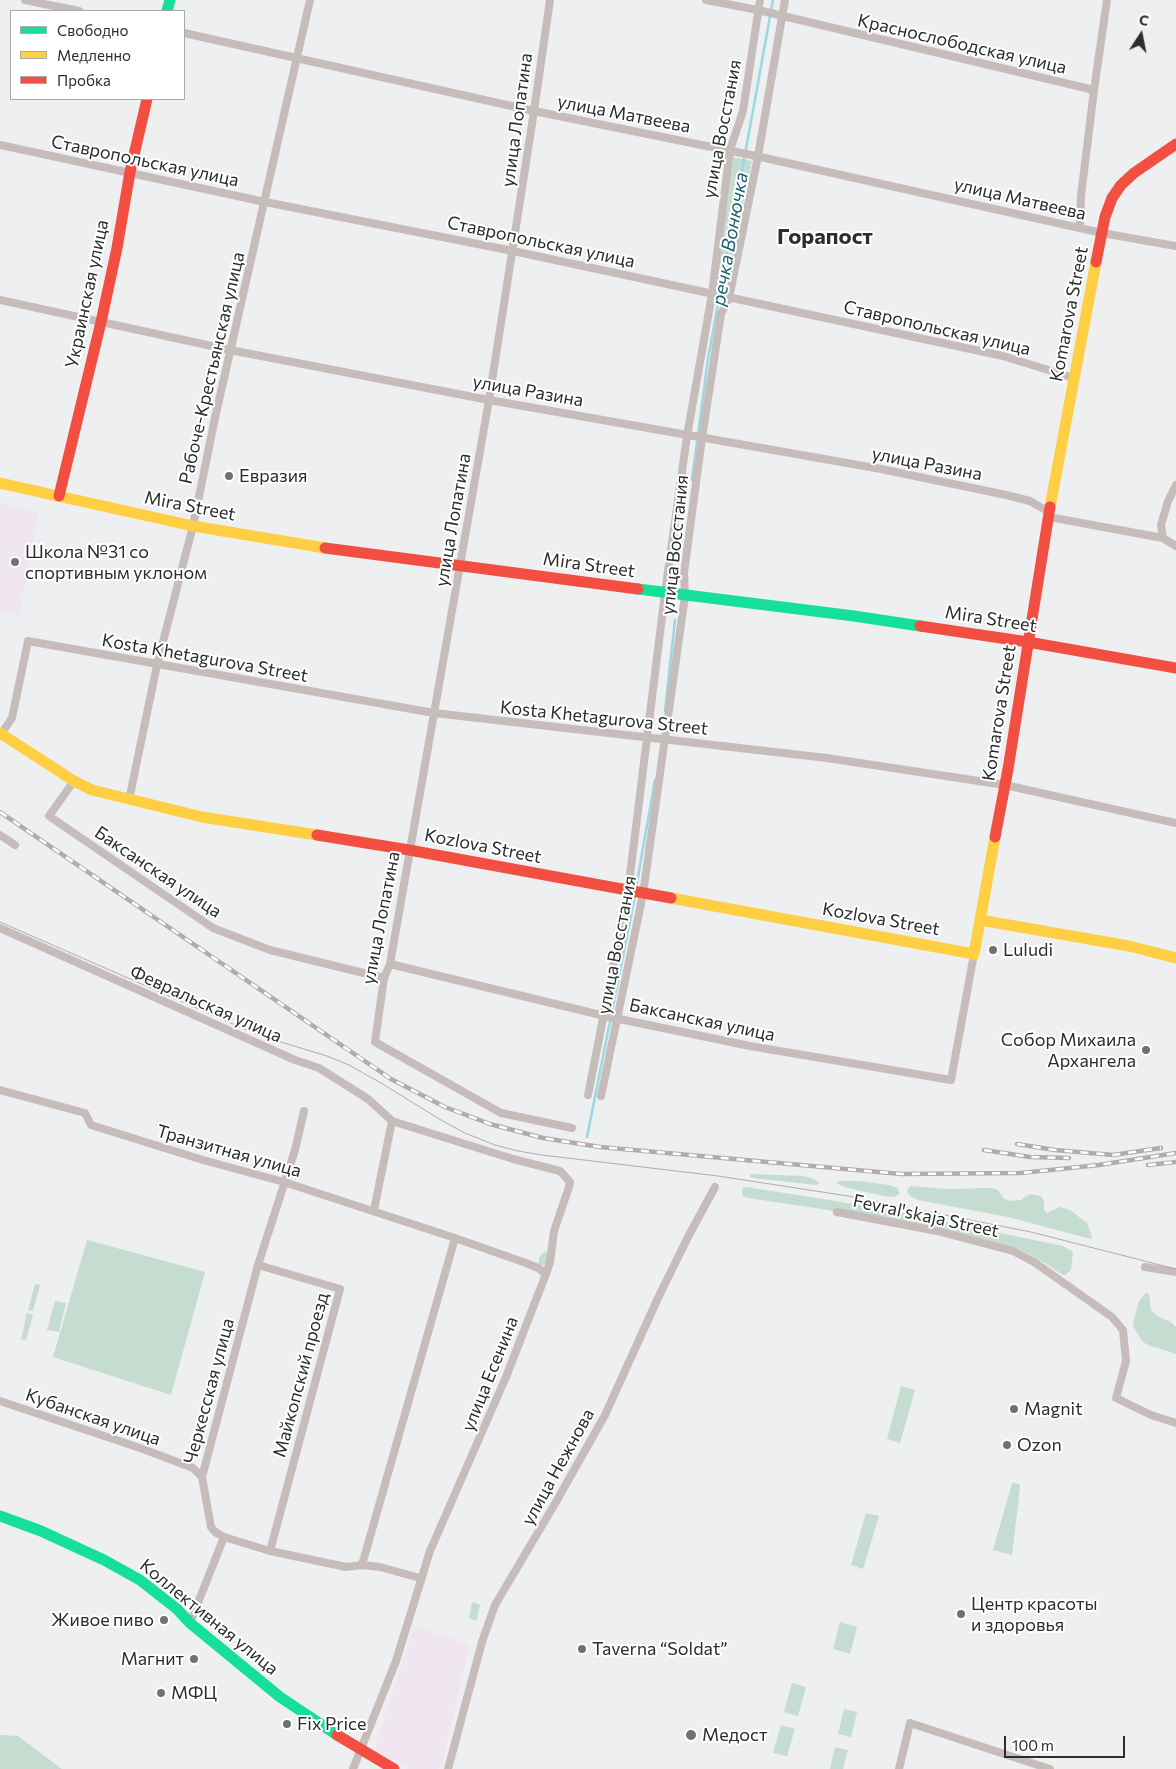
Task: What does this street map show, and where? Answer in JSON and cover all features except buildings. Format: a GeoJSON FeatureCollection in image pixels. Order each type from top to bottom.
{"type":"FeatureCollection","features":[{"type":"Feature","properties":{"kind":"street"},"geometry":{"type":"LineString","coordinates":[[25,0],[75,10]]}},
{"type":"Feature","properties":{"kind":"street","name":"Рабоче-Крестьянская улица"},"geometry":{"type":"LineString","coordinates":[[129,800],[158,665],[193,526],[230,350],[310,0]]}},
{"type":"Feature","properties":{"kind":"street","name":"улица Лопатина"},"geometry":{"type":"LineString","coordinates":[[550,0],[489,400],[390,964],[384,978],[375,1042],[501,1113],[572,1128]]}},
{"type":"Feature","properties":{"kind":"street","name":"Краснослободская улица"},"geometry":{"type":"LineString","coordinates":[[706,0],[1094,90]]}},
{"type":"Feature","properties":{"kind":"street","name":"улица Восстания"},"geometry":{"type":"LineString","coordinates":[[601,1096],[617,1018],[636,893],[665,740],[685,596],[684,573],[696,437],[715,295],[730,150],[743,111],[762,12],[760,0]]}},
{"type":"Feature","properties":{"kind":"street","name":"улица Восстания"},"geometry":{"type":"LineString","coordinates":[[588,1095],[604,1015],[636,893],[665,593],[721,314],[728,298],[757,156],[785,0]]}},
{"type":"Feature","properties":{"kind":"street"},"geometry":{"type":"LineString","coordinates":[[1080,228],[1081,196],[1107,0]]}},
{"type":"Feature","properties":{"kind":"street","name":"улица Матвеева"},"geometry":{"type":"LineString","coordinates":[[185,33],[534,111],[730,150],[1102,233],[1176,246]]}},
{"type":"Feature","properties":{"kind":"street","name":"Украинская улица"},"geometry":{"type":"LineString","coordinates":[[59,496],[101,322],[117,248],[130,172],[147,100]]}},
{"type":"Feature","properties":{"kind":"street","name":"Ставропольская улица"},"geometry":{"type":"LineString","coordinates":[[0,144],[265,202],[513,251],[1003,356],[1074,378]]}},
{"type":"Feature","properties":{"kind":"street","name":"Komarova Street"},"geometry":{"type":"LineString","coordinates":[[951,1080],[1005,785],[1049,514],[1102,233],[1110,204],[1121,185],[1134,173],[1176,144]]}},
{"type":"Feature","properties":{"kind":"street","name":"улица Разина"},"geometry":{"type":"LineString","coordinates":[[0,300],[230,350],[489,400],[881,469],[1006,495],[1030,501],[1049,514],[1164,538]]}},
{"type":"Feature","properties":{"kind":"street","name":"Mira Street"},"geometry":{"type":"LineString","coordinates":[[0,483],[193,526],[331,549],[685,596],[854,616],[1028,642],[1176,668]]}},
{"type":"Feature","properties":{"kind":"street"},"geometry":{"type":"LineString","coordinates":[[1176,485],[1168,501],[1162,525],[1164,538],[1176,546]]}},
{"type":"Feature","properties":{"kind":"street","name":"Kosta Khetagurova Street"},"geometry":{"type":"LineString","coordinates":[[0,733],[12,718],[28,642],[434,713],[827,758],[1005,785],[1176,823]]}},
{"type":"Feature","properties":{"kind":"street","name":"Kozlova Street"},"geometry":{"type":"LineString","coordinates":[[0,733],[74,781],[92,790],[202,817],[410,850],[974,954]]}},
{"type":"Feature","properties":{"kind":"street","name":"Баксанская улица"},"geometry":{"type":"LineString","coordinates":[[74,781],[49,816],[213,928],[270,950],[384,978]]}},
{"type":"Feature","properties":{"kind":"street"},"geometry":{"type":"LineString","coordinates":[[0,835],[15,845]]}},
{"type":"Feature","properties":{"kind":"street"},"geometry":{"type":"LineString","coordinates":[[980,920],[1129,946],[1176,958]]}},
{"type":"Feature","properties":{"kind":"street","name":"Февральская улица"},"geometry":{"type":"LineString","coordinates":[[0,928],[295,1060],[318,1068],[368,1099],[392,1120],[513,1159],[552,1168],[560,1171],[566,1177]]}},
{"type":"Feature","properties":{"kind":"street","name":"Баксанская улица"},"geometry":{"type":"LineString","coordinates":[[390,964],[617,1018],[750,1046],[951,1080]]}},
{"type":"Feature","properties":{"kind":"street","name":"Транзитная улица"},"geometry":{"type":"LineString","coordinates":[[0,1090],[85,1113],[91,1125],[374,1210],[526,1263],[546,1274]]}},
{"type":"Feature","properties":{"kind":"street","name":"Черкесская улица"},"geometry":{"type":"LineString","coordinates":[[224,1537],[215,1532],[211,1526],[202,1477],[258,1265],[295,1150],[304,1111]]}},
{"type":"Feature","properties":{"kind":"street"},"geometry":{"type":"LineString","coordinates":[[374,1210],[392,1120]]}},
{"type":"Feature","properties":{"kind":"street","name":"улица Есенина"},"geometry":{"type":"LineString","coordinates":[[420,1578],[430,1550],[506,1377],[546,1274],[550,1262],[554,1231],[570,1187],[570,1182],[566,1177]]}},
{"type":"Feature","properties":{"kind":"street","name":"улица Нежнова"},"geometry":{"type":"LineString","coordinates":[[448,1769],[482,1642],[495,1605],[605,1415],[663,1289],[715,1187]]}},
{"type":"Feature","properties":{"kind":"street","name":"Fevral'skaja Street"},"geometry":{"type":"LineString","coordinates":[[836,1212],[937,1231],[1013,1251],[1034,1262],[1112,1317],[1123,1330],[1126,1361],[1116,1398],[1151,1416],[1176,1423]]}},
{"type":"Feature","properties":{"kind":"street"},"geometry":{"type":"LineString","coordinates":[[362,1565],[455,1238]]}},
{"type":"Feature","properties":{"kind":"street","name":"Майкопский проезд"},"geometry":{"type":"LineString","coordinates":[[258,1265],[340,1289],[270,1551]]}},
{"type":"Feature","properties":{"kind":"street"},"geometry":{"type":"LineString","coordinates":[[1145,1266],[1176,1272]]}},
{"type":"Feature","properties":{"kind":"street","name":"Кубанская улица"},"geometry":{"type":"LineString","coordinates":[[0,1401],[143,1449],[193,1468],[202,1477]]}},
{"type":"Feature","properties":{"kind":"street","name":"Коллективная улица"},"geometry":{"type":"LineString","coordinates":[[0,1516],[50,1535],[140,1580],[280,1697],[394,1769]]}},
{"type":"Feature","properties":{"kind":"street"},"geometry":{"type":"LineString","coordinates":[[190,1623],[224,1537],[270,1551],[346,1567],[362,1565],[380,1567],[420,1578],[409,1622],[396,1661],[353,1769]]}},
{"type":"Feature","properties":{"kind":"street"},"geometry":{"type":"LineString","coordinates":[[899,1769],[910,1723],[1050,1769]]}},
{"type":"Feature","properties":{"kind":"shaded area","name":"Школа №31 со спортивным уклоном"},"geometry":{"type":"Polygon","coordinates":[[[0,503],[39,512],[19,616],[0,612],[0,503]]]}},
{"type":"Feature","properties":{"kind":"shaded area"},"geometry":{"type":"Polygon","coordinates":[[[414,1626],[470,1645],[442,1764],[438,1769],[409,1769],[377,1752],[375,1746],[414,1626]]]}},
{"type":"Feature","properties":{"kind":"green space"},"geometry":{"type":"Polygon","coordinates":[[[733,157],[752,161],[725,291],[716,290],[733,157]]]}},
{"type":"Feature","properties":{"kind":"green space"},"geometry":{"type":"Polygon","coordinates":[[[750,1174],[803,1176],[820,1183],[816,1185],[761,1179],[750,1177],[750,1174]]]}},
{"type":"Feature","properties":{"kind":"green space"},"geometry":{"type":"Polygon","coordinates":[[[838,1181],[858,1181],[889,1185],[897,1188],[900,1193],[895,1197],[884,1196],[844,1187],[837,1183],[838,1181]]]}},
{"type":"Feature","properties":{"kind":"green space"},"geometry":{"type":"Polygon","coordinates":[[[911,1186],[947,1189],[990,1188],[998,1190],[1004,1199],[1012,1201],[1021,1200],[1030,1194],[1041,1196],[1044,1201],[1044,1210],[1047,1213],[1060,1207],[1070,1210],[1087,1223],[1092,1237],[1091,1239],[1008,1217],[918,1200],[909,1195],[907,1190],[911,1186]]]}},
{"type":"Feature","properties":{"kind":"green space"},"geometry":{"type":"Polygon","coordinates":[[[747,1187],[879,1208],[1063,1246],[1073,1252],[1071,1270],[1063,1275],[1019,1249],[956,1233],[748,1198],[743,1196],[742,1192],[743,1188],[747,1187]]]}},
{"type":"Feature","properties":{"kind":"green space"},"geometry":{"type":"Polygon","coordinates":[[[87,1240],[205,1272],[171,1395],[53,1357],[87,1240]]]}},
{"type":"Feature","properties":{"kind":"green space"},"geometry":{"type":"Polygon","coordinates":[[[545,1251],[549,1253],[549,1256],[545,1265],[540,1266],[538,1264],[540,1256],[545,1251]]]}},
{"type":"Feature","properties":{"kind":"green space"},"geometry":{"type":"Polygon","coordinates":[[[35,1284],[40,1285],[33,1311],[28,1310],[35,1284]]]}},
{"type":"Feature","properties":{"kind":"green space"},"geometry":{"type":"Polygon","coordinates":[[[1146,1293],[1149,1294],[1151,1310],[1157,1316],[1171,1322],[1176,1327],[1176,1354],[1143,1342],[1134,1328],[1133,1323],[1139,1301],[1146,1293]]]}},
{"type":"Feature","properties":{"kind":"green space"},"geometry":{"type":"Polygon","coordinates":[[[55,1301],[66,1303],[59,1332],[47,1330],[55,1301]]]}},
{"type":"Feature","properties":{"kind":"green space"},"geometry":{"type":"Polygon","coordinates":[[[27,1313],[33,1315],[26,1340],[21,1339],[27,1313]]]}},
{"type":"Feature","properties":{"kind":"green space"},"geometry":{"type":"Polygon","coordinates":[[[901,1386],[915,1390],[900,1443],[887,1439],[901,1386]]]}},
{"type":"Feature","properties":{"kind":"green space"},"geometry":{"type":"Polygon","coordinates":[[[1012,1483],[1019,1484],[1020,1487],[1012,1555],[993,1550],[1012,1483]]]}},
{"type":"Feature","properties":{"kind":"green space"},"geometry":{"type":"Polygon","coordinates":[[[866,1513],[879,1516],[863,1569],[851,1565],[866,1513]]]}},
{"type":"Feature","properties":{"kind":"green space"},"geometry":{"type":"Polygon","coordinates":[[[472,1603],[480,1605],[477,1620],[475,1621],[469,1618],[472,1603]]]}},
{"type":"Feature","properties":{"kind":"green space"},"geometry":{"type":"Polygon","coordinates":[[[840,1622],[857,1627],[850,1654],[833,1649],[840,1622]]]}},
{"type":"Feature","properties":{"kind":"green space"},"geometry":{"type":"Polygon","coordinates":[[[792,1683],[806,1687],[798,1716],[784,1712],[792,1683]]]}},
{"type":"Feature","properties":{"kind":"green space"},"geometry":{"type":"Polygon","coordinates":[[[844,1709],[857,1712],[851,1737],[838,1734],[844,1709]]]}},
{"type":"Feature","properties":{"kind":"green space"},"geometry":{"type":"Polygon","coordinates":[[[781,1725],[795,1729],[787,1756],[773,1753],[781,1725]]]}},
{"type":"Feature","properties":{"kind":"green space"},"geometry":{"type":"Polygon","coordinates":[[[0,1735],[18,1736],[62,1769],[0,1769],[0,1735]]]}},
{"type":"Feature","properties":{"kind":"green space"},"geometry":{"type":"Polygon","coordinates":[[[835,1747],[848,1750],[843,1769],[830,1769],[835,1747]]]}},
{"type":"Feature","properties":{"kind":"waterway","name":"речка Вонючка"},"geometry":{"type":"LineString","coordinates":[[692,480],[708,359],[773,0]]}},
{"type":"Feature","properties":{"kind":"waterway"},"geometry":{"type":"LineString","coordinates":[[665,711],[675,620]]}},
{"type":"Feature","properties":{"kind":"waterway"},"geometry":{"type":"LineString","coordinates":[[636,888],[655,780]]}},
{"type":"Feature","properties":{"kind":"waterway"},"geometry":{"type":"LineString","coordinates":[[587,1137],[635,896]]}},
{"type":"Feature","properties":{"kind":"tram line"},"geometry":{"type":"LineString","coordinates":[[0,922],[258,1035],[327,1056],[349,1065],[441,1120],[465,1133],[495,1145],[542,1155],[718,1176],[848,1196],[1031,1232],[1176,1269]]}},
{"type":"Feature","properties":{"kind":"railway"},"geometry":{"type":"LineString","coordinates":[[0,812],[391,1079],[445,1107],[490,1124],[543,1138],[600,1147],[901,1174],[1021,1173],[1099,1165],[1176,1153]]}},
{"type":"Feature","properties":{"kind":"railway"},"geometry":{"type":"LineString","coordinates":[[1017,1144],[1055,1150],[1113,1155],[1161,1148]]}},
{"type":"Feature","properties":{"kind":"railway"},"geometry":{"type":"LineString","coordinates":[[984,1150],[1030,1157],[1069,1158]]}},
{"type":"Feature","properties":{"kind":"railway"},"geometry":{"type":"LineString","coordinates":[[1148,1165],[1176,1162]]}},
{"type":"Feature","properties":{"kind":"traffic: fast"},"geometry":{"type":"LineString","coordinates":[[167,10],[170,0]]}},
{"type":"Feature","properties":{"kind":"traffic: fast"},"geometry":{"type":"LineString","coordinates":[[638,589],[920,626]]}},
{"type":"Feature","properties":{"kind":"traffic: fast"},"geometry":{"type":"LineString","coordinates":[[0,1516],[41,1531],[104,1560],[140,1580],[280,1697],[337,1735]]}},
{"type":"Feature","properties":{"kind":"traffic: slow"},"geometry":{"type":"LineString","coordinates":[[1050,507],[1096,262]]}},
{"type":"Feature","properties":{"kind":"traffic: slow"},"geometry":{"type":"LineString","coordinates":[[0,483],[193,526],[325,548]]}},
{"type":"Feature","properties":{"kind":"traffic: slow"},"geometry":{"type":"LineString","coordinates":[[0,733],[74,781],[92,790],[202,817],[317,835]]}},
{"type":"Feature","properties":{"kind":"traffic: slow"},"geometry":{"type":"LineString","coordinates":[[671,898],[974,954],[995,837]]}},
{"type":"Feature","properties":{"kind":"traffic: slow"},"geometry":{"type":"LineString","coordinates":[[980,920],[1129,946],[1176,958]]}},
{"type":"Feature","properties":{"kind":"traffic: jam"},"geometry":{"type":"LineString","coordinates":[[59,496],[101,322],[117,248],[130,172],[147,100]]}},
{"type":"Feature","properties":{"kind":"traffic: jam"},"geometry":{"type":"LineString","coordinates":[[1096,262],[1105,217],[1112,198],[1121,185],[1134,173],[1176,144]]}},
{"type":"Feature","properties":{"kind":"traffic: jam"},"geometry":{"type":"LineString","coordinates":[[995,837],[1008,769],[1050,507]]}},
{"type":"Feature","properties":{"kind":"traffic: jam"},"geometry":{"type":"LineString","coordinates":[[325,548],[638,589]]}},
{"type":"Feature","properties":{"kind":"traffic: jam"},"geometry":{"type":"LineString","coordinates":[[920,626],[1028,642],[1176,668]]}},
{"type":"Feature","properties":{"kind":"traffic: jam"},"geometry":{"type":"LineString","coordinates":[[317,835],[671,898]]}},
{"type":"Feature","properties":{"kind":"traffic: jam"},"geometry":{"type":"LineString","coordinates":[[337,1735],[394,1769]]}},
{"type":"Feature","properties":{"kind":"place","name":"Евразия"},"geometry":{"type":"Point","coordinates":[229,476]}},
{"type":"Feature","properties":{"kind":"place","name":"Школа №31 со спортивным уклоном"},"geometry":{"type":"Point","coordinates":[15,562]}},
{"type":"Feature","properties":{"kind":"place","name":"Luludi"},"geometry":{"type":"Point","coordinates":[993,950]}},
{"type":"Feature","properties":{"kind":"place","name":"Собор Михаила Архангела"},"geometry":{"type":"Point","coordinates":[1146,1050]}},
{"type":"Feature","properties":{"kind":"place","name":"Magnit"},"geometry":{"type":"Point","coordinates":[1014,1409]}},
{"type":"Feature","properties":{"kind":"place","name":"Ozon"},"geometry":{"type":"Point","coordinates":[1007,1445]}},
{"type":"Feature","properties":{"kind":"place","name":"Центр красоты и здоровья"},"geometry":{"type":"Point","coordinates":[961,1614]}},
{"type":"Feature","properties":{"kind":"place","name":"Живое пиво"},"geometry":{"type":"Point","coordinates":[164,1620]}},
{"type":"Feature","properties":{"kind":"place","name":"Taverna “Soldat”"},"geometry":{"type":"Point","coordinates":[582,1649]}},
{"type":"Feature","properties":{"kind":"place","name":"Магнит"},"geometry":{"type":"Point","coordinates":[194,1659]}},
{"type":"Feature","properties":{"kind":"place","name":"МФЦ"},"geometry":{"type":"Point","coordinates":[161,1693]}},
{"type":"Feature","properties":{"kind":"place","name":"Fix Price"},"geometry":{"type":"Point","coordinates":[287,1724]}},
{"type":"Feature","properties":{"kind":"place","name":"Медост"},"geometry":{"type":"Point","coordinates":[691,1735]}},
{"type":"Feature","properties":{"kind":"district","name":"Горапост"},"geometry":{"type":"Point","coordinates":[825,237]}}]}
